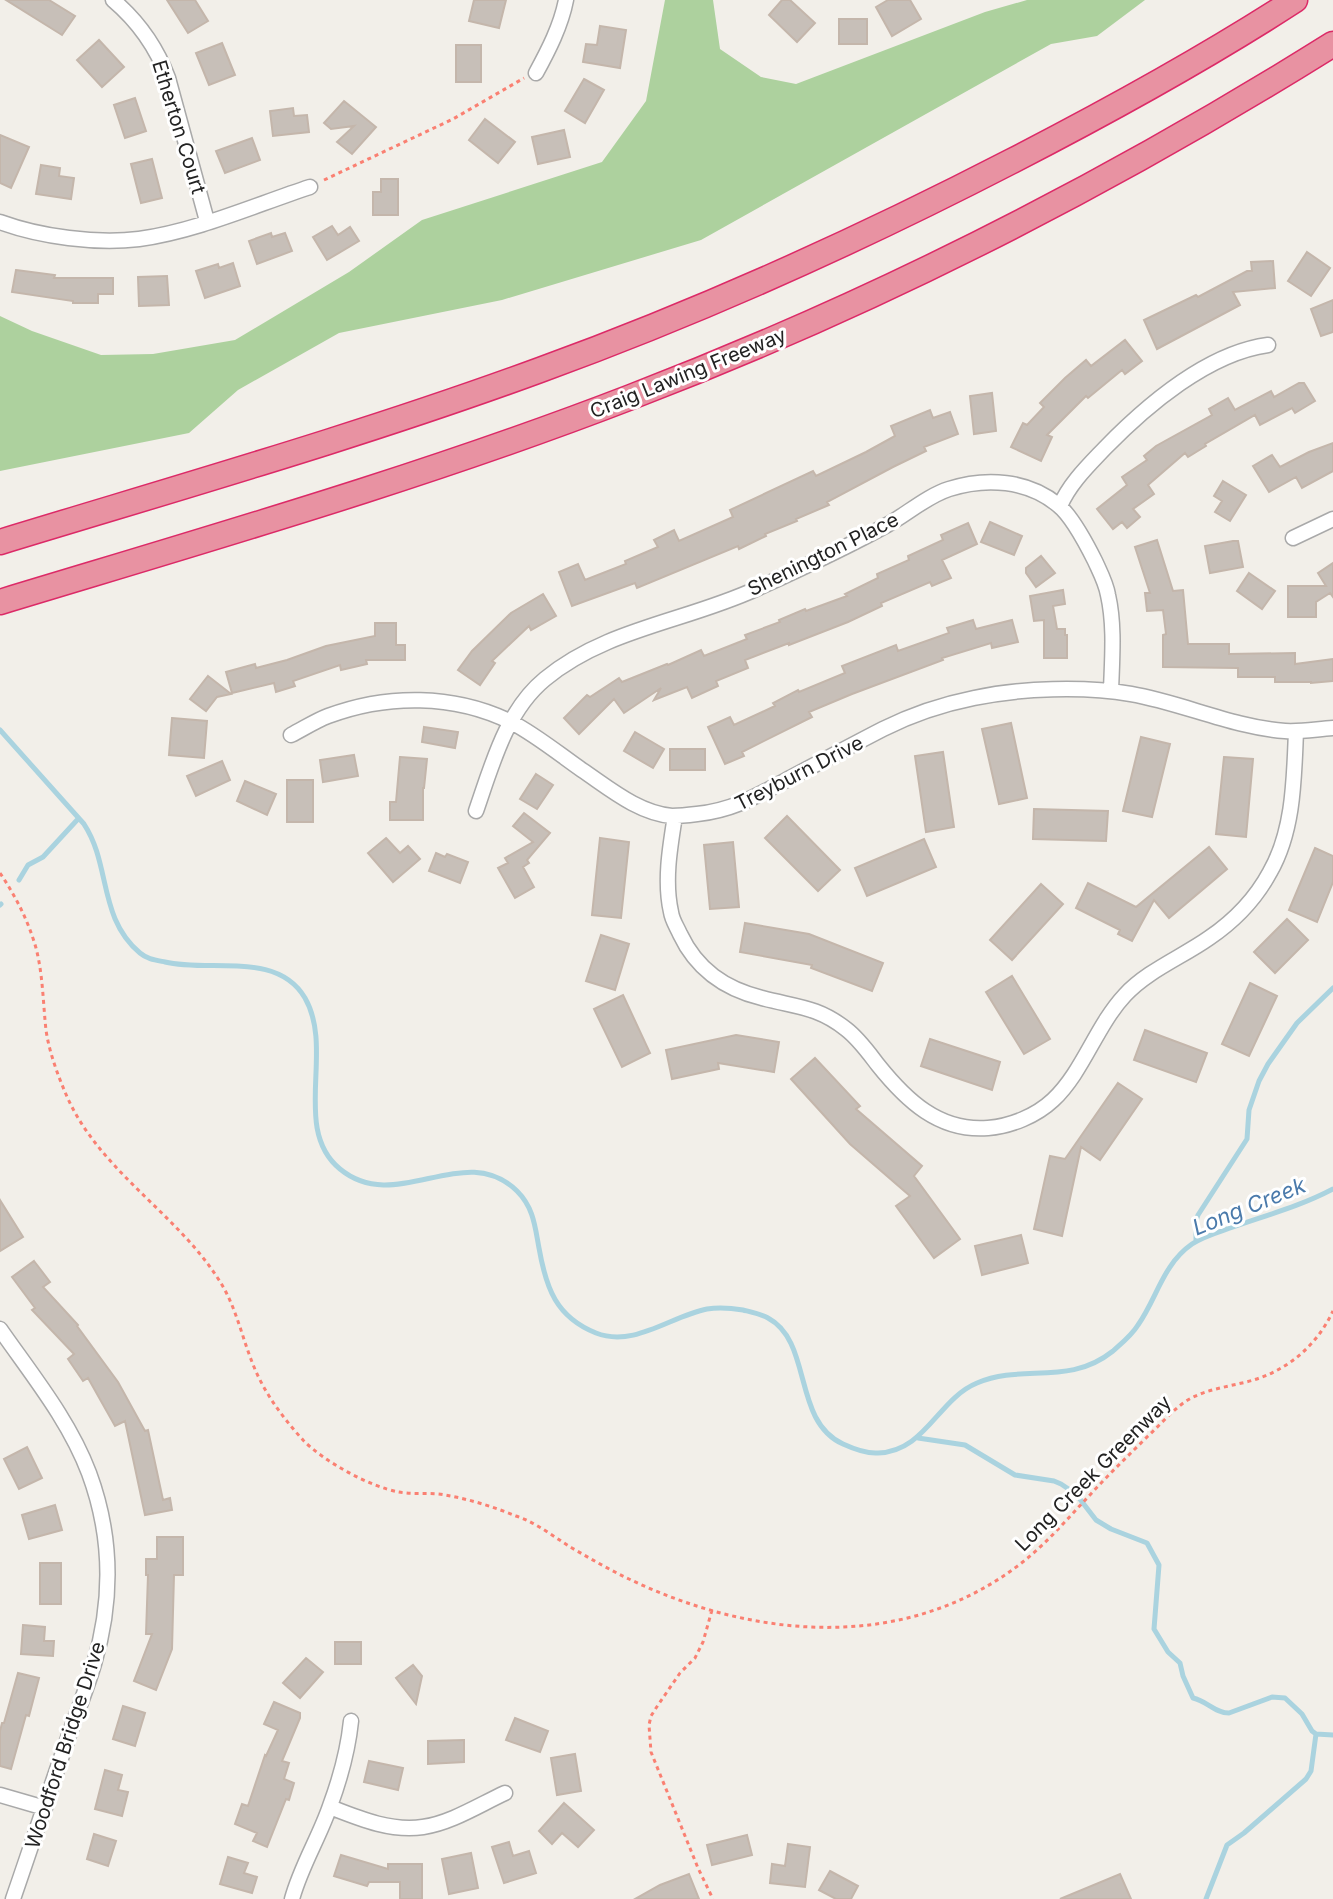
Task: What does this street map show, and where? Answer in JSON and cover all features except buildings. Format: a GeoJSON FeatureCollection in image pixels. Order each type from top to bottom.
{"type":"FeatureCollection","features":[{"type":"Feature","properties":{"kind":"highway"},"geometry":{"type":"LineString","coordinates":[[0,542],[383,424],[539,370],[755,284],[846,243],[1028,153],[1201,58],[1295,0]]}},
{"type":"Feature","properties":{"kind":"highway","name":"Craig Lawing Freeway"},"geometry":{"type":"LineString","coordinates":[[1,602],[445,464],[565,422],[732,357],[1014,226],[1155,151],[1333,44]]}},
{"type":"Feature","properties":{"kind":"highway"},"geometry":{"type":"LineString","coordinates":[[1256,92],[1333,58]]}},
{"type":"Feature","properties":{"kind":"street","name":"Etherton Court"},"geometry":{"type":"LineString","coordinates":[[113,0],[136,22],[160,57],[207,221]]}},
{"type":"Feature","properties":{"kind":"street"},"geometry":{"type":"LineString","coordinates":[[536,73],[566,0]]}},
{"type":"Feature","properties":{"kind":"street"},"geometry":{"type":"LineString","coordinates":[[0,222],[21,230],[62,237],[138,239],[187,228],[310,187]]}},
{"type":"Feature","properties":{"kind":"street"},"geometry":{"type":"LineString","coordinates":[[1060,506],[1087,467],[1153,404],[1229,356],[1268,345]]}},
{"type":"Feature","properties":{"kind":"street","name":"Shenington Place"},"geometry":{"type":"LineString","coordinates":[[476,811],[510,722],[544,680],[574,658],[623,636],[747,593],[887,525],[945,490],[970,483],[994,481],[1017,485],[1041,495],[1060,506],[1089,548],[1108,593],[1112,623],[1111,691]]}},
{"type":"Feature","properties":{"kind":"street"},"geometry":{"type":"LineString","coordinates":[[1293,538],[1333,519]]}},
{"type":"Feature","properties":{"kind":"street","name":"Treyburn Drive"},"geometry":{"type":"LineString","coordinates":[[291,735],[325,717],[356,707],[409,700],[446,702],[510,722],[617,794],[639,806],[675,816],[714,812],[742,804],[883,729],[955,703],[993,694],[1111,691],[1264,728],[1296,731],[1333,728]]}},
{"type":"Feature","properties":{"kind":"street"},"geometry":{"type":"LineString","coordinates":[[675,816],[668,889],[671,914],[688,949],[706,972],[736,991],[822,1013],[857,1038],[899,1091],[920,1109],[958,1126],[989,1128],[1026,1118],[1053,1100],[1125,995],[1142,980],[1210,937],[1248,904],[1270,873],[1283,841],[1290,811],[1296,731]]}},
{"type":"Feature","properties":{"kind":"street","name":"Woodford Bridge Drive"},"geometry":{"type":"LineString","coordinates":[[0,1329],[74,1438],[96,1492],[107,1554],[108,1597],[94,1665],[13,1899]]}},
{"type":"Feature","properties":{"kind":"street"},"geometry":{"type":"LineString","coordinates":[[292,1899],[330,1807],[348,1746],[351,1721]]}},
{"type":"Feature","properties":{"kind":"street"},"geometry":{"type":"LineString","coordinates":[[330,1807],[377,1824],[422,1827],[444,1821],[505,1793]]}},
{"type":"Feature","properties":{"kind":"street"},"geometry":{"type":"LineString","coordinates":[[0,1795],[45,1808]]}},
{"type":"Feature","properties":{"kind":"path"},"geometry":{"type":"LineString","coordinates":[[310,187],[453,119],[536,73]]}},
{"type":"Feature","properties":{"kind":"path","name":"Long Creek Greenway"},"geometry":{"type":"LineString","coordinates":[[0,873],[16,898],[37,950],[46,1031],[66,1096],[90,1138],[105,1157],[184,1234],[217,1277],[235,1311],[260,1380],[300,1437],[322,1457],[381,1487],[404,1493],[441,1494],[530,1521],[572,1548],[657,1591],[712,1609],[801,1628],[856,1627],[902,1619],[950,1604],[1002,1577],[1036,1551],[1186,1401],[1207,1391],[1256,1380],[1280,1370],[1321,1334],[1333,1311]]}},
{"type":"Feature","properties":{"kind":"path"},"geometry":{"type":"LineString","coordinates":[[712,1609],[695,1658],[680,1673],[658,1705],[649,1725],[651,1752],[713,1899]]}},
{"type":"Feature","properties":{"kind":"green space"},"geometry":{"type":"Polygon","coordinates":[[[665,0],[713,0],[720,49],[761,77],[796,84],[985,12],[1027,0],[1145,0],[1097,36],[1051,44],[701,240],[502,300],[339,333],[238,390],[189,433],[0,471],[0,316],[32,331],[101,355],[153,354],[235,340],[349,272],[422,220],[602,162],[646,101],[665,0]]]}},
{"type":"Feature","properties":{"kind":"waterway","name":"Long Creek"},"geometry":{"type":"LineString","coordinates":[[0,730],[84,824],[98,857],[117,924],[140,953],[151,959],[182,965],[260,968],[293,983],[305,998],[313,1019],[316,1041],[315,1111],[318,1133],[326,1152],[340,1169],[362,1181],[384,1185],[475,1172],[497,1177],[523,1197],[530,1211],[545,1276],[555,1300],[571,1319],[596,1333],[610,1337],[638,1334],[712,1308],[743,1310],[768,1318],[782,1329],[792,1345],[816,1418],[827,1433],[856,1449],[878,1453],[908,1444],[963,1391],[977,1383],[994,1377],[1062,1372],[1096,1362],[1133,1332],[1167,1271],[1192,1244],[1333,1189]]}},
{"type":"Feature","properties":{"kind":"waterway"},"geometry":{"type":"LineString","coordinates":[[19,880],[28,865],[43,857],[78,819]]}},
{"type":"Feature","properties":{"kind":"waterway"},"geometry":{"type":"LineString","coordinates":[[1196,1240],[1198,1215],[1247,1139],[1249,1110],[1268,1064],[1297,1023],[1333,988]]}},
{"type":"Feature","properties":{"kind":"waterway"},"geometry":{"type":"LineString","coordinates":[[918,1438],[965,1445],[1015,1475],[1061,1484],[1076,1494],[1096,1520],[1147,1543],[1159,1565],[1154,1629],[1168,1652],[1180,1663],[1193,1698],[1229,1713],[1272,1697],[1285,1698],[1302,1714],[1312,1731],[1333,1735]]}},
{"type":"Feature","properties":{"kind":"waterway"},"geometry":{"type":"LineString","coordinates":[[1206,1899],[1227,1845],[1306,1779],[1311,1771],[1316,1734]]}}]}
